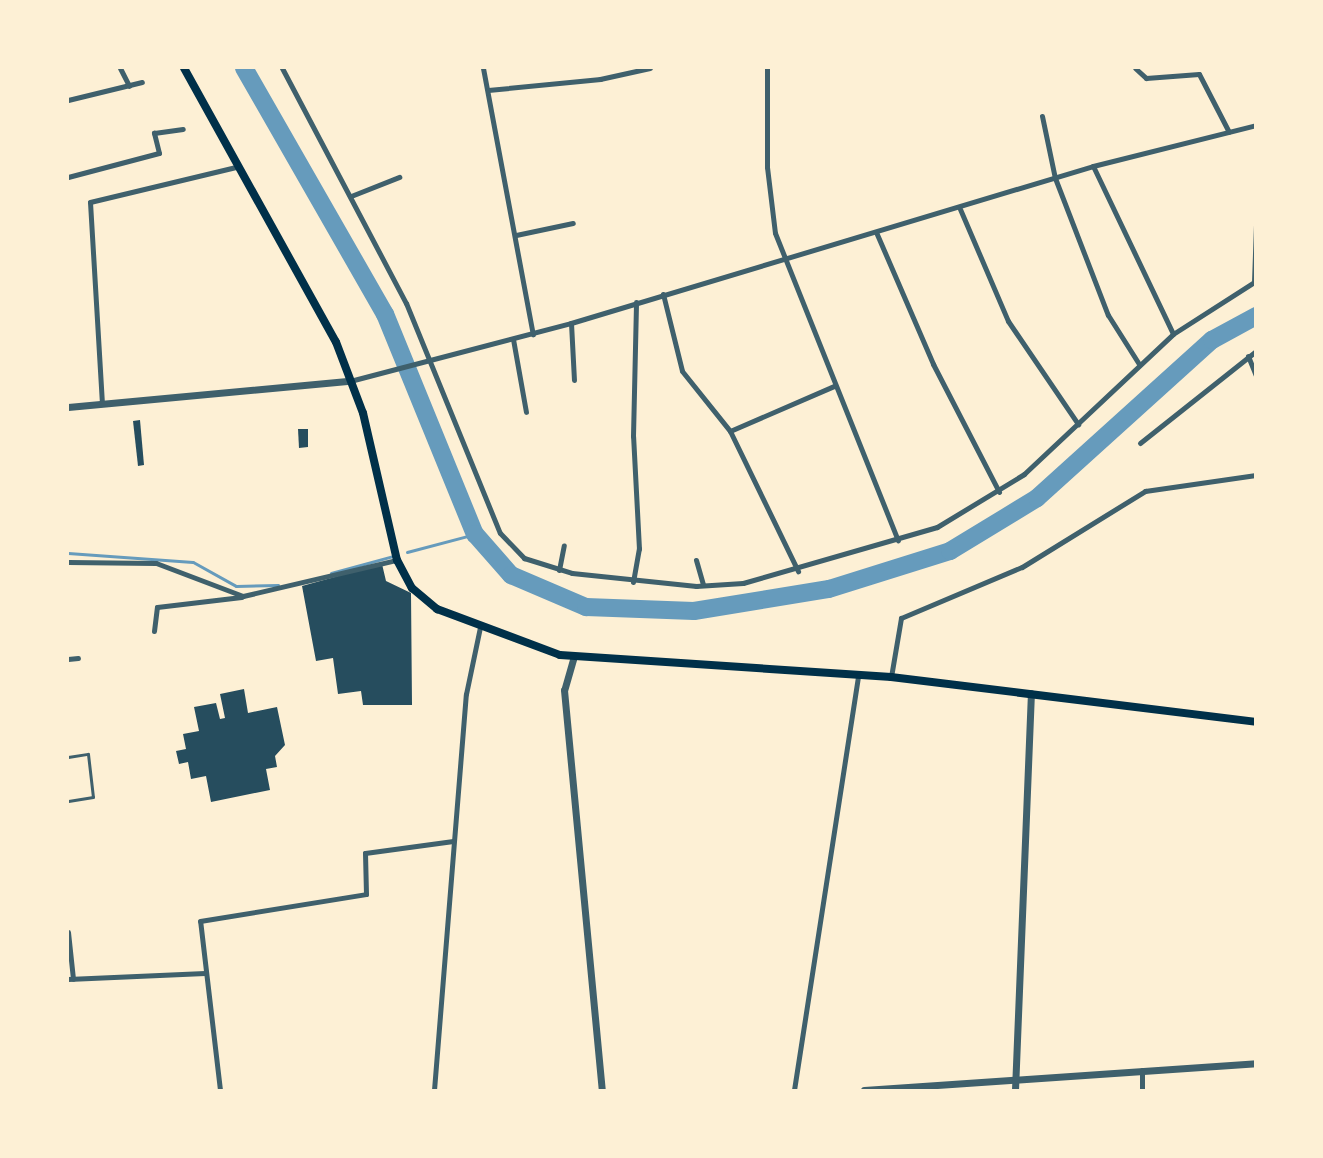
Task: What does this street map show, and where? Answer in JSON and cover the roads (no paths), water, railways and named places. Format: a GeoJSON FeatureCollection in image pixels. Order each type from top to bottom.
{"type":"FeatureCollection","features":[{"type":"Feature","properties":{"kind":"main road"},"geometry":{"type":"LineString","coordinates":[[184,68],[236,167],[336,342],[363,413],[397,560],[412,588],[428,602],[480,627],[548,653],[891,678],[1031,693],[1129,711],[1256,722]]}},
{"type":"Feature","properties":{"kind":"street"},"geometry":{"type":"LineString","coordinates":[[120,68],[129,86]]}},
{"type":"Feature","properties":{"kind":"street"},"geometry":{"type":"LineString","coordinates":[[282,68],[351,196],[430,361],[500,533],[524,558],[559,570],[633,582],[703,585],[798,571],[937,527],[999,492],[1078,424],[1173,334],[1255,282],[1256,224]]}},
{"type":"Feature","properties":{"kind":"street"},"geometry":{"type":"LineString","coordinates":[[483,68],[533,334]]}},
{"type":"Feature","properties":{"kind":"street"},"geometry":{"type":"LineString","coordinates":[[488,90],[600,79],[650,68]]}},
{"type":"Feature","properties":{"kind":"street"},"geometry":{"type":"LineString","coordinates":[[767,68],[767,167],[782,260],[898,540]]}},
{"type":"Feature","properties":{"kind":"street"},"geometry":{"type":"LineString","coordinates":[[1135,68],[1146,78],[1199,74],[1229,132]]}},
{"type":"Feature","properties":{"kind":"street"},"geometry":{"type":"LineString","coordinates":[[68,100],[142,82]]}},
{"type":"Feature","properties":{"kind":"street"},"geometry":{"type":"LineString","coordinates":[[1042,116],[1055,178],[1108,315],[1139,364]]}},
{"type":"Feature","properties":{"kind":"street"},"geometry":{"type":"LineString","coordinates":[[68,407],[350,381],[572,323],[663,294],[960,209],[1093,166],[1256,125]]}},
{"type":"Feature","properties":{"kind":"street"},"geometry":{"type":"LineString","coordinates":[[68,177],[159,153],[153,133],[183,129]]}},
{"type":"Feature","properties":{"kind":"street"},"geometry":{"type":"LineString","coordinates":[[1093,166],[1173,334]]}},
{"type":"Feature","properties":{"kind":"street"},"geometry":{"type":"LineString","coordinates":[[102,404],[90,202],[236,167]]}},
{"type":"Feature","properties":{"kind":"street"},"geometry":{"type":"LineString","coordinates":[[351,196],[399,177]]}},
{"type":"Feature","properties":{"kind":"street"},"geometry":{"type":"LineString","coordinates":[[960,209],[1008,321],[1078,424]]}},
{"type":"Feature","properties":{"kind":"street"},"geometry":{"type":"LineString","coordinates":[[516,235],[573,223]]}},
{"type":"Feature","properties":{"kind":"street"},"geometry":{"type":"LineString","coordinates":[[876,232],[928,353],[999,492]]}},
{"type":"Feature","properties":{"kind":"street"},"geometry":{"type":"LineString","coordinates":[[663,294],[682,371],[730,431],[798,571]]}},
{"type":"Feature","properties":{"kind":"street"},"geometry":{"type":"LineString","coordinates":[[633,582],[639,549],[633,436],[636,302]]}},
{"type":"Feature","properties":{"kind":"street"},"geometry":{"type":"LineString","coordinates":[[572,323],[574,380]]}},
{"type":"Feature","properties":{"kind":"street"},"geometry":{"type":"LineString","coordinates":[[513,339],[526,412]]}},
{"type":"Feature","properties":{"kind":"street"},"geometry":{"type":"LineString","coordinates":[[1140,443],[1256,351]]}},
{"type":"Feature","properties":{"kind":"street"},"geometry":{"type":"LineString","coordinates":[[1248,356],[1256,376]]}},
{"type":"Feature","properties":{"kind":"street"},"geometry":{"type":"LineString","coordinates":[[730,431],[834,386]]}},
{"type":"Feature","properties":{"kind":"street"},"geometry":{"type":"LineString","coordinates":[[891,678],[901,618],[1022,567],[1145,491],[1256,475]]}},
{"type":"Feature","properties":{"kind":"street"},"geometry":{"type":"LineString","coordinates":[[559,570],[564,545]]}},
{"type":"Feature","properties":{"kind":"street"},"geometry":{"type":"LineString","coordinates":[[154,630],[158,607],[243,596],[397,560]]}},
{"type":"Feature","properties":{"kind":"street"},"geometry":{"type":"LineString","coordinates":[[696,560],[703,585]]}},
{"type":"Feature","properties":{"kind":"street"},"geometry":{"type":"LineString","coordinates":[[68,562],[163,565],[243,596]]}},
{"type":"Feature","properties":{"kind":"street"},"geometry":{"type":"LineString","coordinates":[[434,1090],[466,694],[480,627]]}},
{"type":"Feature","properties":{"kind":"street"},"geometry":{"type":"LineString","coordinates":[[574,656],[564,690],[602,1090]]}},
{"type":"Feature","properties":{"kind":"street"},"geometry":{"type":"LineString","coordinates":[[68,659],[78,658]]}},
{"type":"Feature","properties":{"kind":"street"},"geometry":{"type":"LineString","coordinates":[[794,1090],[858,676]]}},
{"type":"Feature","properties":{"kind":"street"},"geometry":{"type":"LineString","coordinates":[[1015,1090],[1031,693]]}},
{"type":"Feature","properties":{"kind":"street"},"geometry":{"type":"LineString","coordinates":[[220,1090],[205,973],[202,920],[366,894],[365,853],[453,841]]}},
{"type":"Feature","properties":{"kind":"street"},"geometry":{"type":"LineString","coordinates":[[68,932],[70,979],[205,973]]}},
{"type":"Feature","properties":{"kind":"street"},"geometry":{"type":"LineString","coordinates":[[864,1090],[1016,1077],[1256,1063]]}},
{"type":"Feature","properties":{"kind":"street"},"geometry":{"type":"LineString","coordinates":[[1142,1070],[1142,1090]]}},
{"type":"Feature","properties":{"kind":"lane"},"geometry":{"type":"LineString","coordinates":[[68,757],[88,754],[93,797],[68,801]]}},
{"type":"Feature","properties":{"kind":"waterway"},"geometry":{"type":"LineString","coordinates":[[244,68],[385,314],[475,534],[511,575],[586,607],[694,611],[829,589],[950,551],[1037,498],[1212,340],[1256,316]]}},
{"type":"Feature","properties":{"kind":"waterway"},"geometry":{"type":"LineString","coordinates":[[407,552],[475,534]]}},
{"type":"Feature","properties":{"kind":"waterway"},"geometry":{"type":"LineString","coordinates":[[68,553],[193,562],[236,586],[278,585]]}},
{"type":"Feature","properties":{"kind":"waterway"},"geometry":{"type":"LineString","coordinates":[[331,573],[393,556]]}}]}
